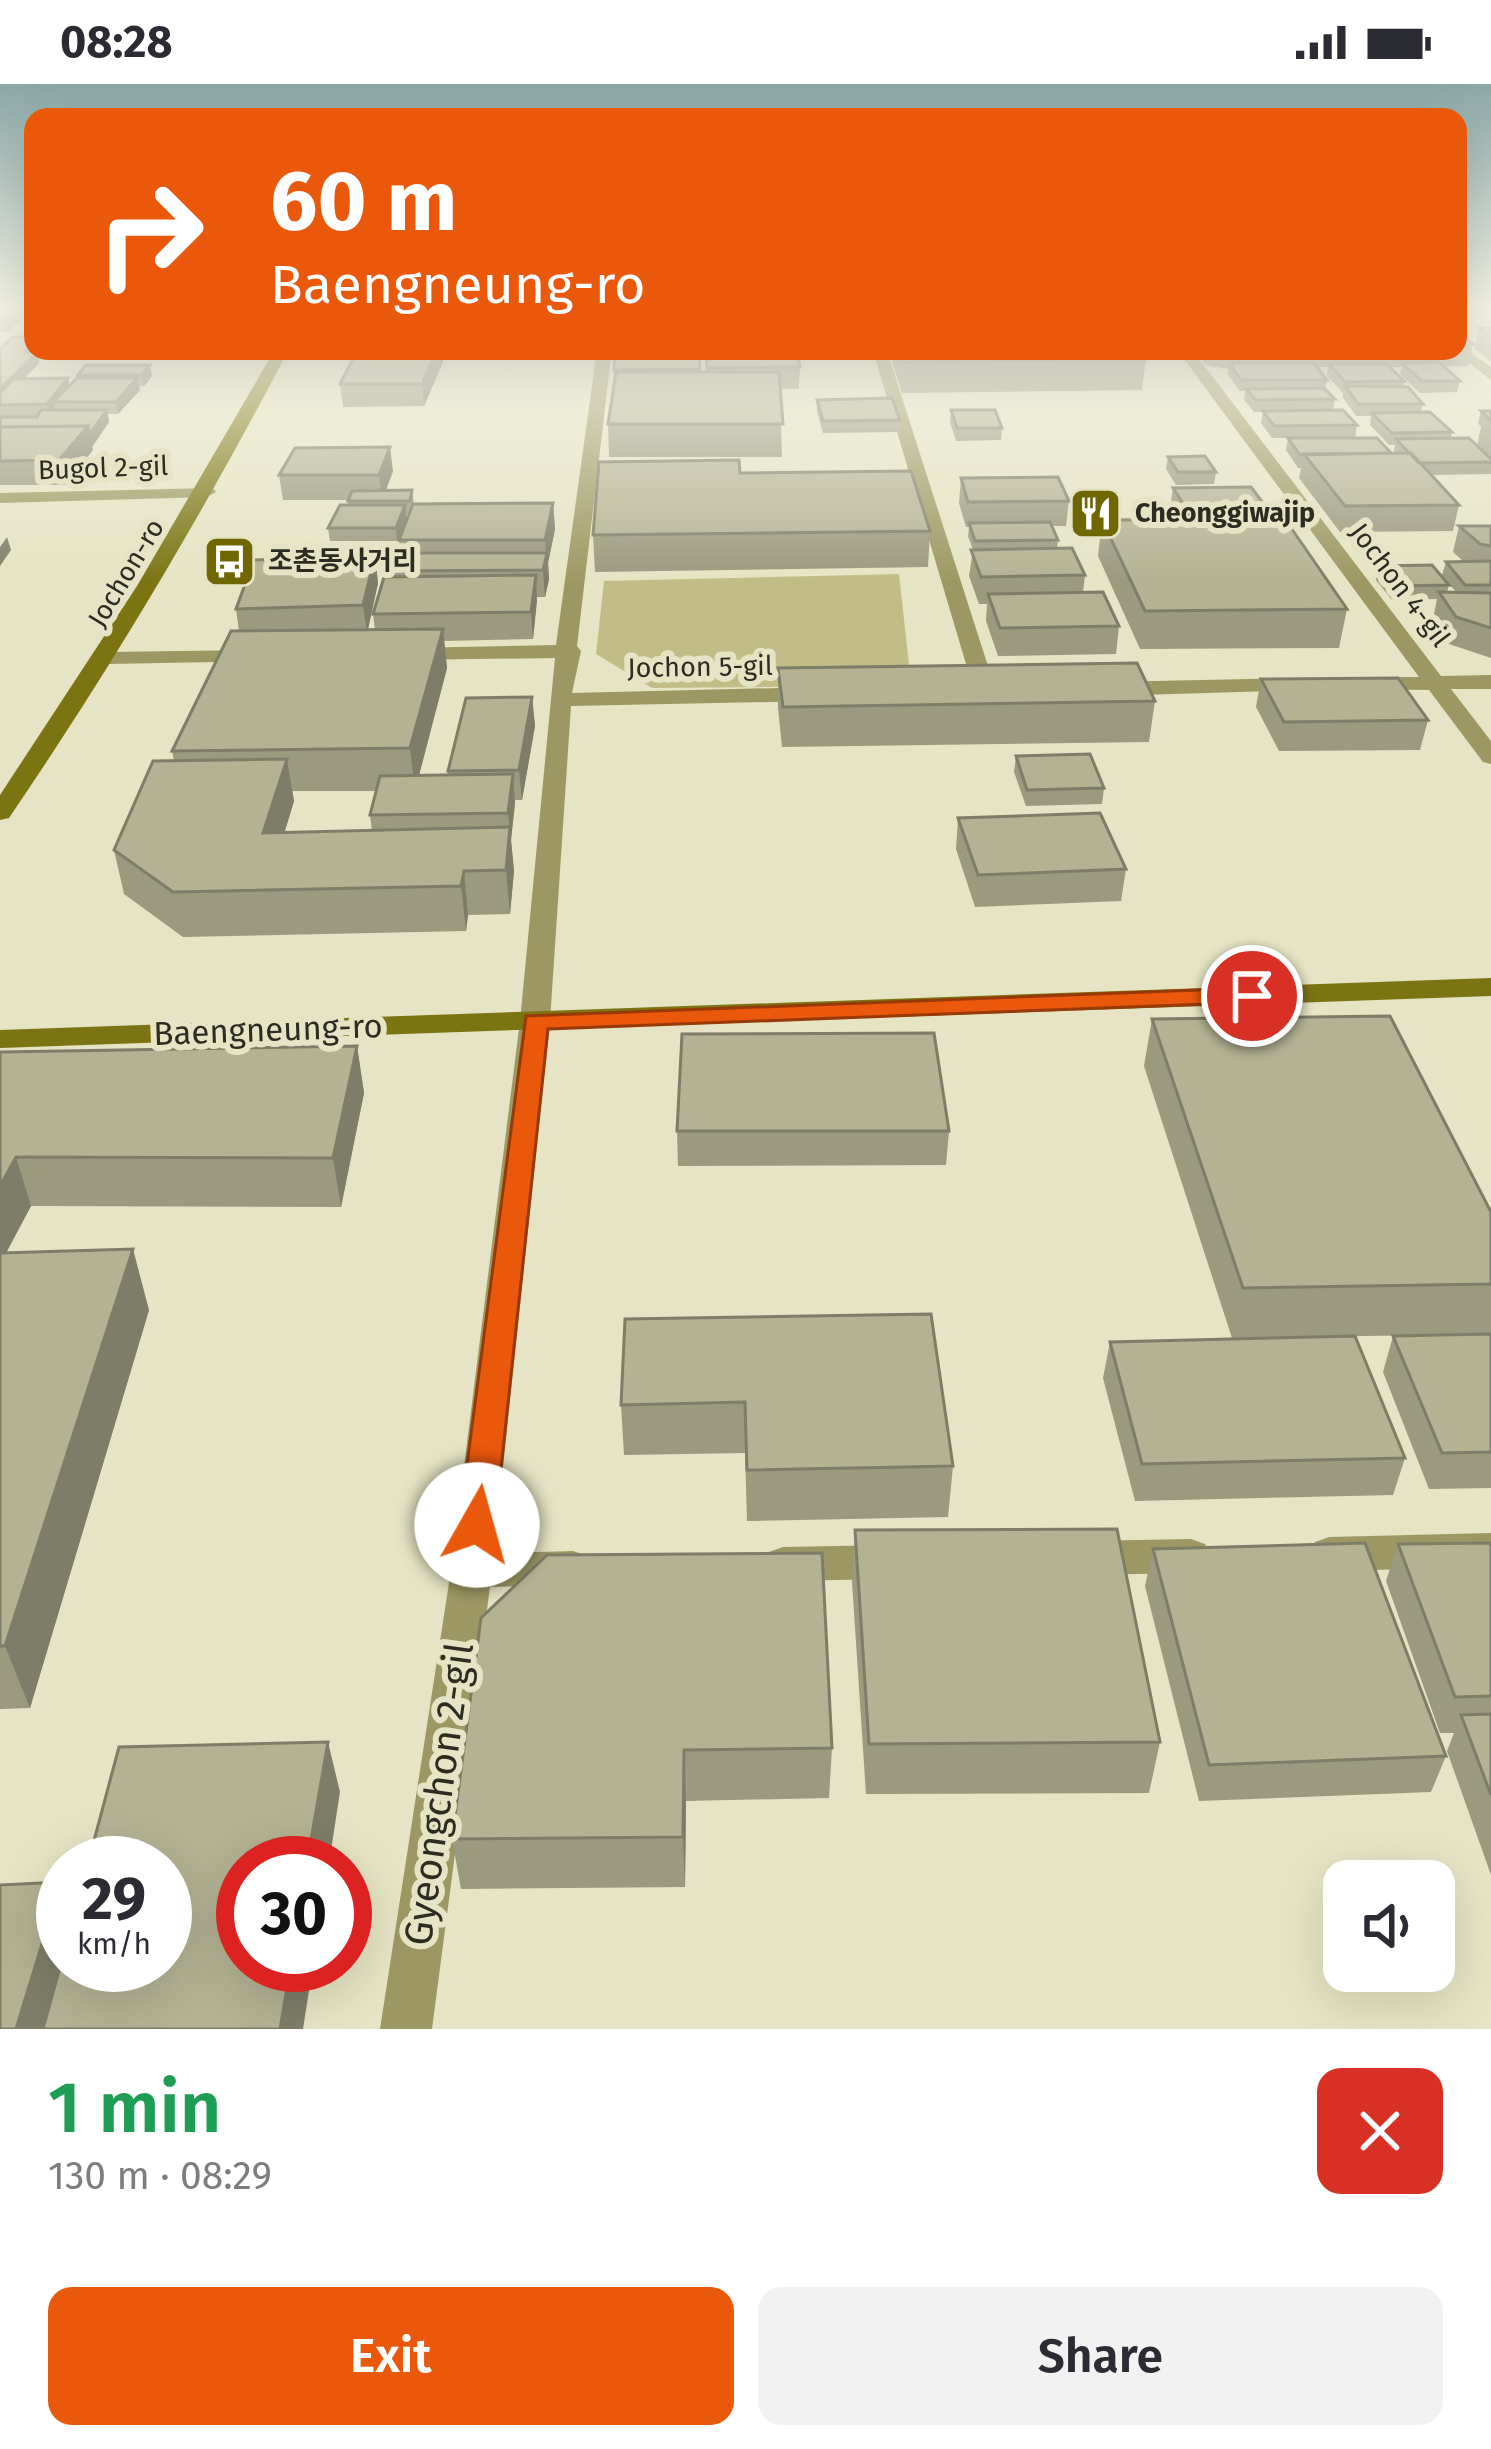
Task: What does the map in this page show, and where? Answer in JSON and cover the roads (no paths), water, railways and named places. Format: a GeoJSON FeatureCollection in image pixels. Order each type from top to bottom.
{"type":"FeatureCollection","features":[{"type":"Feature","properties":{"kind":"street","name":"Jochon-ro"},"geometry":{"type":"LineString","coordinates":[[0,813],[106,658],[207,492],[255,401]]}},
{"type":"Feature","properties":{"kind":"street"},"geometry":{"type":"LineString","coordinates":[[598,401],[570,651],[560,700],[535,1022],[472,1570],[614,1568]]}},
{"type":"Feature","properties":{"kind":"street"},"geometry":{"type":"LineString","coordinates":[[895,401],[985,691]]}},
{"type":"Feature","properties":{"kind":"street","name":"Jochon 4-gil"},"geometry":{"type":"LineString","coordinates":[[1223,401],[1491,757]]}},
{"type":"Feature","properties":{"kind":"street","name":"Bugol 2-gil"},"geometry":{"type":"LineString","coordinates":[[0,498],[207,492]]}},
{"type":"Feature","properties":{"kind":"street"},"geometry":{"type":"LineString","coordinates":[[385,654],[570,651]]}},
{"type":"Feature","properties":{"kind":"street"},"geometry":{"type":"LineString","coordinates":[[106,658],[292,656]]}},
{"type":"Feature","properties":{"kind":"street","name":"Jochon 4-gil"},"geometry":{"type":"LineString","coordinates":[[1080,689],[1491,682]]}},
{"type":"Feature","properties":{"kind":"street","name":"Jochon 5-gil"},"geometry":{"type":"LineString","coordinates":[[560,700],[843,694]]}},
{"type":"Feature","properties":{"kind":"street","name":"Baengneung-ro"},"geometry":{"type":"LineString","coordinates":[[0,1039],[1491,987]]}},
{"type":"Feature","properties":{"kind":"street"},"geometry":{"type":"LineString","coordinates":[[1301,1554],[1491,1550]]}},
{"type":"Feature","properties":{"kind":"street"},"geometry":{"type":"LineString","coordinates":[[1041,1559],[1230,1556]]}},
{"type":"Feature","properties":{"kind":"street"},"geometry":{"type":"LineString","coordinates":[[733,1565],[922,1562]]}},
{"type":"Feature","properties":{"kind":"street","name":"Gyeongchon 2-gil"},"geometry":{"type":"LineString","coordinates":[[406,2029],[472,1570]]}},
{"type":"Feature","properties":{"kind":"place","name":"Cheonggiwajip"},"geometry":{"type":"Point","coordinates":[1096,513]}},
{"type":"Feature","properties":{"kind":"place","name":"조촌동사거리"},"geometry":{"type":"Point","coordinates":[229,561]}}]}
